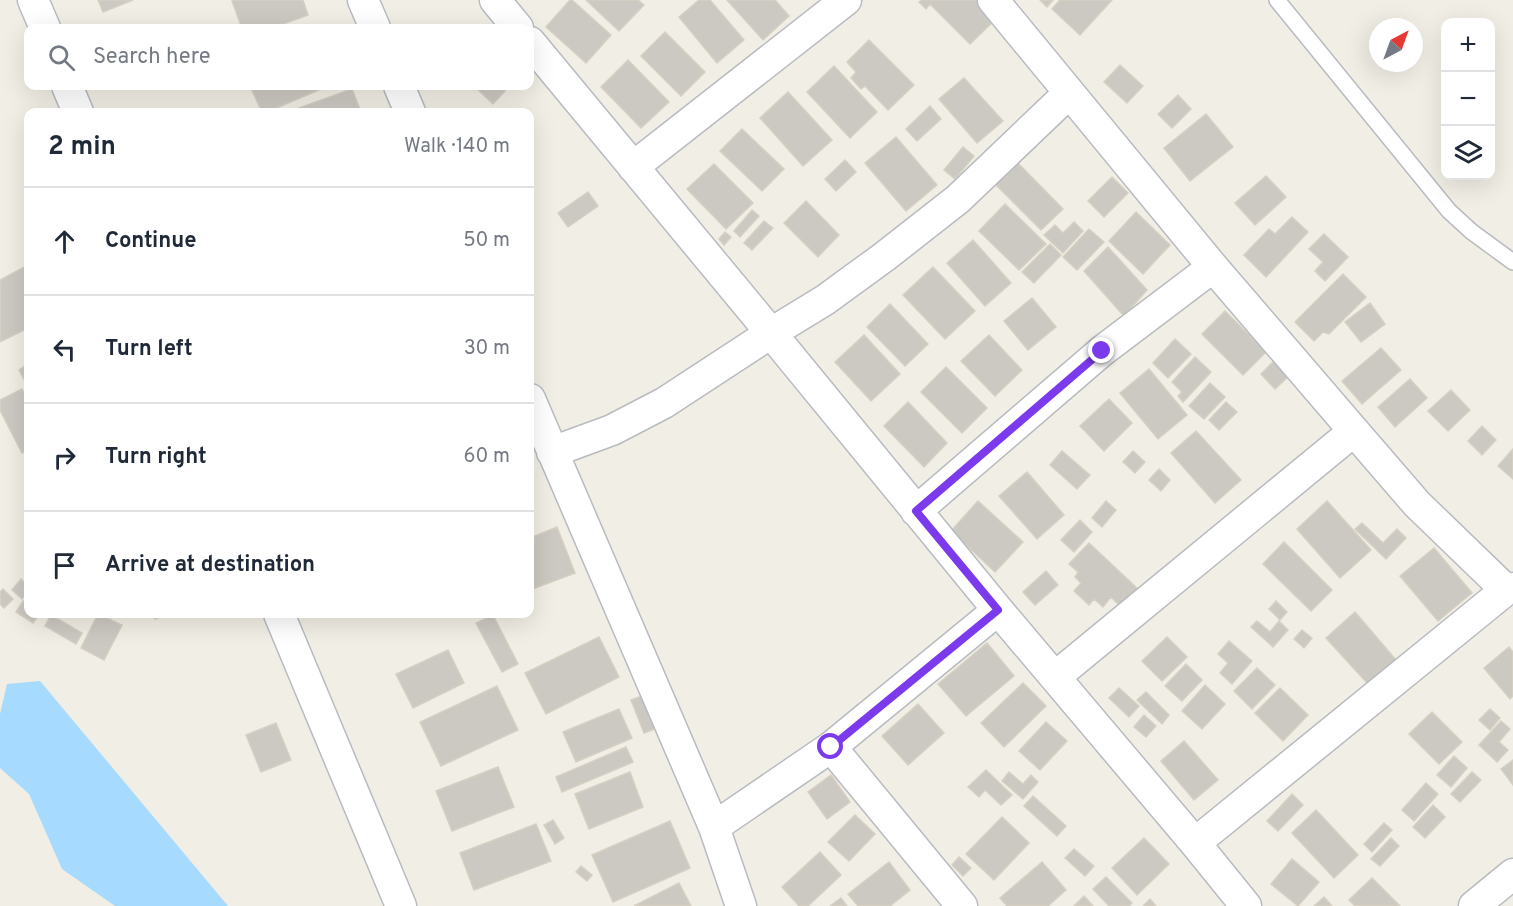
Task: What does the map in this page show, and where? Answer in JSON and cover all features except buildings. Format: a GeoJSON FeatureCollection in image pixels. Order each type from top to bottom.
{"type":"FeatureCollection","features":[{"type":"Feature","properties":{"kind":"street"},"geometry":{"type":"LineString","coordinates":[[33,0],[43,24]]}},
{"type":"Feature","properties":{"kind":"street"},"geometry":{"type":"LineString","coordinates":[[363,0],[373,24]]}},
{"type":"Feature","properties":{"kind":"street"},"geometry":{"type":"LineString","coordinates":[[633,167],[846,0]]}},
{"type":"Feature","properties":{"kind":"street"},"geometry":{"type":"LineString","coordinates":[[993,0],[1213,267],[1417,504],[1510,589],[1195,843]]}},
{"type":"Feature","properties":{"kind":"street"},"geometry":{"type":"LineString","coordinates":[[499,1],[515,24]]}},
{"type":"Feature","properties":{"kind":"street"},"geometry":{"type":"LineString","coordinates":[[534,47],[998,610],[1246,906]]}},
{"type":"Feature","properties":{"kind":"street"},"geometry":{"type":"LineString","coordinates":[[70,90],[76,108]]}},
{"type":"Feature","properties":{"kind":"street"},"geometry":{"type":"LineString","coordinates":[[401,90],[408,108]]}},
{"type":"Feature","properties":{"kind":"street"},"geometry":{"type":"LineString","coordinates":[[552,452],[612,430],[664,403],[833,294],[958,199],[1069,93]]}},
{"type":"Feature","properties":{"kind":"street"},"geometry":{"type":"LineString","coordinates":[[916,511],[1102,351],[1213,267]]}},
{"type":"Feature","properties":{"kind":"street"},"geometry":{"type":"LineString","coordinates":[[534,409],[714,827],[741,906]]}},
{"type":"Feature","properties":{"kind":"street"},"geometry":{"type":"LineString","coordinates":[[1055,677],[1354,431]]}},
{"type":"Feature","properties":{"kind":"street"},"geometry":{"type":"LineString","coordinates":[[714,827],[831,747],[998,610]]}},
{"type":"Feature","properties":{"kind":"street"},"geometry":{"type":"LineString","coordinates":[[281,618],[401,906]]}},
{"type":"Feature","properties":{"kind":"street"},"geometry":{"type":"LineString","coordinates":[[831,747],[962,906]]}},
{"type":"Feature","properties":{"kind":"street"},"geometry":{"type":"LineString","coordinates":[[1474,906],[1513,874]]}},
{"type":"Feature","properties":{"kind":"lane"},"geometry":{"type":"LineString","coordinates":[[1277,0],[1449,211],[1472,232],[1513,262]]}},
{"type":"Feature","properties":{"kind":"water"},"geometry":{"type":"Polygon","coordinates":[[[40,681],[228,906],[115,906],[62,869],[29,794],[0,768],[0,714],[7,684],[40,681]]]}},
{"type":"Feature","properties":{"kind":"route"},"geometry":{"type":"LineString","coordinates":[[831,747],[998,610],[916,511],[1102,351]]}}]}
